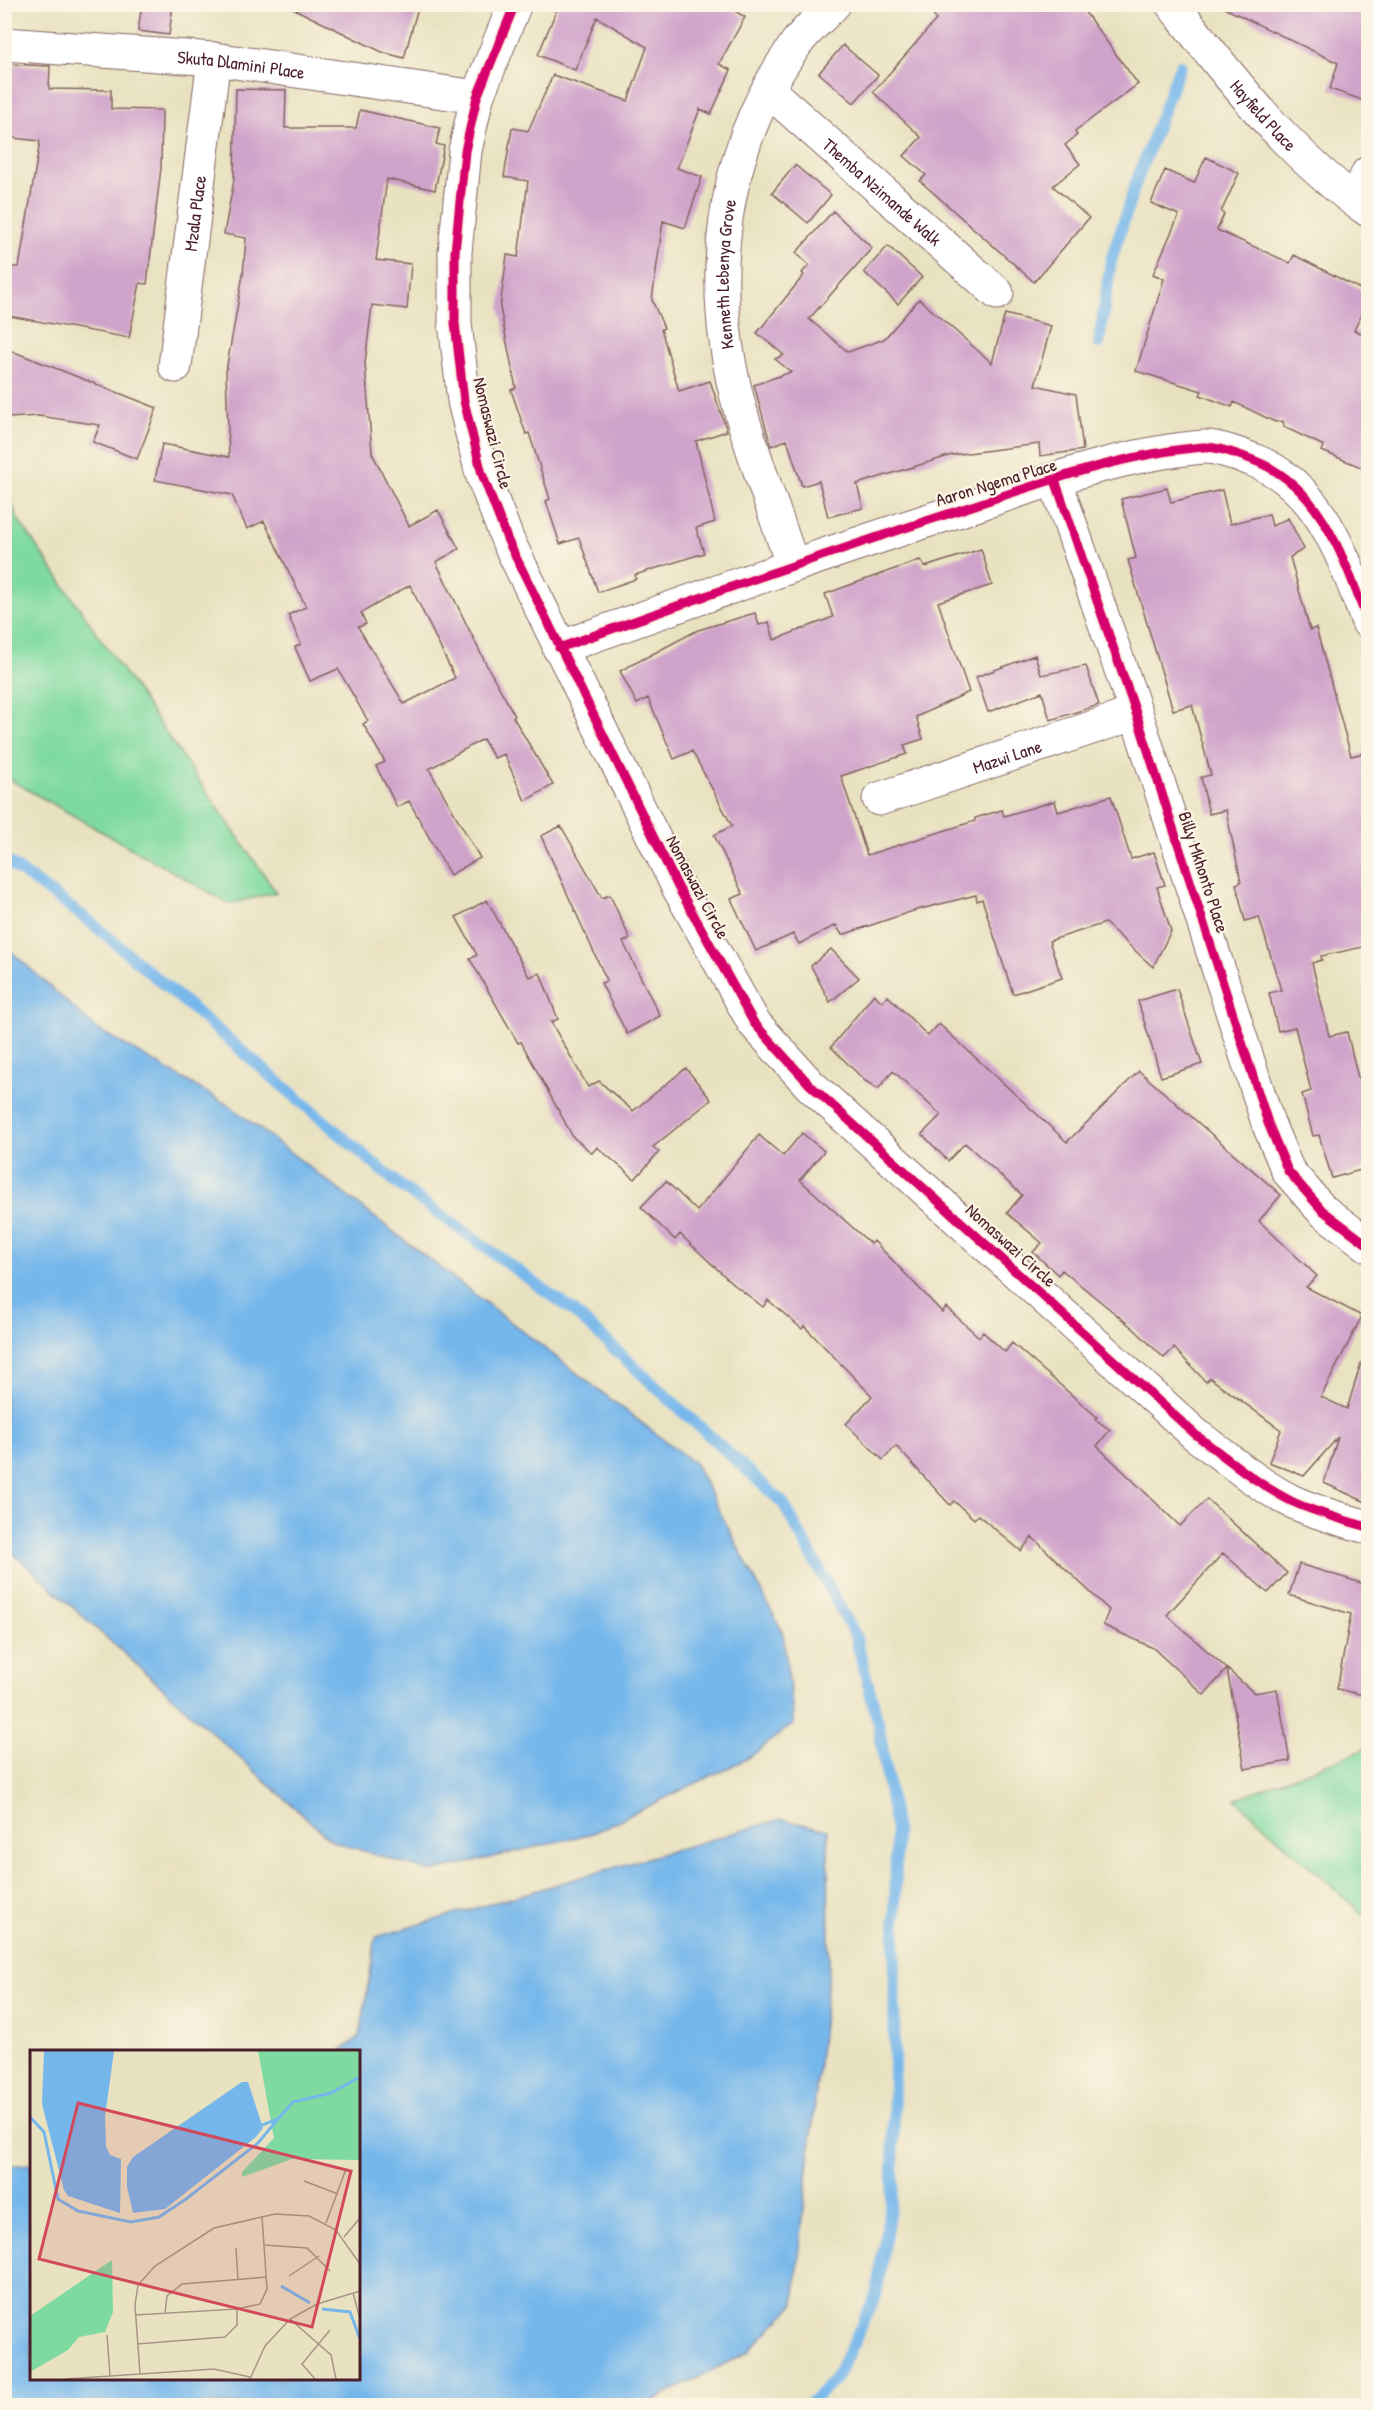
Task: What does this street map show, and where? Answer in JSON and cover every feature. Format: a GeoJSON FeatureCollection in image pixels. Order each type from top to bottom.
{"type":"FeatureCollection","features":[{"type":"Feature","properties":{"kind":"street","name":"Nomaswazi Circle"},"geometry":{"type":"LineString","coordinates":[[515,4],[477,97],[465,151],[454,252],[455,323],[464,401],[482,474],[504,530],[559,648],[678,887],[732,986],[754,1023],[810,1085],[1197,1435],[1258,1481],[1292,1501],[1331,1517],[1368,1527]]}},
{"type":"Feature","properties":{"kind":"street","name":"Kenneth Lebenya Grove"},"geometry":{"type":"LineString","coordinates":[[792,564],[740,408],[721,291],[726,207],[740,150],[768,90],[797,43],[834,4]]}},
{"type":"Feature","properties":{"kind":"street","name":"Hayfield Place"},"geometry":{"type":"LineString","coordinates":[[1172,4],[1272,126],[1312,167],[1364,195]]}},
{"type":"Feature","properties":{"kind":"street","name":"Skuta Dlamini Place"},"geometry":{"type":"LineString","coordinates":[[4,44],[214,59],[477,97]]}},
{"type":"Feature","properties":{"kind":"street","name":"Mzala Place"},"geometry":{"type":"LineString","coordinates":[[175,366],[214,59]]}},
{"type":"Feature","properties":{"kind":"street","name":"Themba Nzimande Walk"},"geometry":{"type":"LineString","coordinates":[[768,90],[997,293]]}},
{"type":"Feature","properties":{"kind":"street","name":"Aaron Ngema Place"},"geometry":{"type":"LineString","coordinates":[[559,648],[792,564],[1054,480],[1156,454],[1206,447],[1254,460],[1292,484],[1322,516],[1337,544],[1368,622]]}},
{"type":"Feature","properties":{"kind":"street","name":"Billy Mkhonto Place"},"geometry":{"type":"LineString","coordinates":[[1054,480],[1136,713],[1251,1076],[1288,1171],[1322,1210],[1368,1245]]}},
{"type":"Feature","properties":{"kind":"street","name":"Mazwi Lane"},"geometry":{"type":"LineString","coordinates":[[879,799],[1136,713]]}},
{"type":"Feature","properties":{"kind":"green space"},"geometry":{"type":"Polygon","coordinates":[[[5,483],[17,518],[276,892],[230,904],[5,777],[5,483]]]}},
{"type":"Feature","properties":{"kind":"green space"},"geometry":{"type":"Polygon","coordinates":[[[1368,1748],[1368,1919],[1235,1799],[1368,1748]]]}},
{"type":"Feature","properties":{"kind":"water"},"geometry":{"type":"Polygon","coordinates":[[[4,945],[97,1029],[230,1106],[695,1464],[783,1633],[794,1723],[750,1757],[593,1833],[431,1872],[332,1841],[5,1546],[4,945]]]}},
{"type":"Feature","properties":{"kind":"water"},"geometry":{"type":"Polygon","coordinates":[[[781,1819],[828,1830],[829,1965],[794,2305],[748,2352],[645,2405],[5,2405],[5,2166],[30,2164],[30,2380],[360,2380],[360,2050],[342,2050],[360,2036],[376,1937],[781,1819]]]}},
{"type":"Feature","properties":{"kind":"building"},"geometry":{"type":"Polygon","coordinates":[[[142,4],[173,4],[169,35],[138,31],[142,4]]]}},
{"type":"Feature","properties":{"kind":"building"},"geometry":{"type":"Polygon","coordinates":[[[284,4],[419,4],[404,58],[382,52],[284,4]]]}},
{"type":"Feature","properties":{"kind":"building"},"geometry":{"type":"Polygon","coordinates":[[[559,4],[723,4],[745,17],[719,64],[731,70],[711,114],[700,109],[677,168],[702,177],[685,228],[663,221],[652,300],[664,328],[661,329],[679,391],[710,381],[727,431],[696,441],[715,522],[696,528],[704,553],[635,575],[636,579],[598,592],[579,538],[560,544],[546,501],[550,499],[529,433],[526,434],[511,390],[516,388],[500,308],[507,255],[518,257],[528,181],[504,177],[512,128],[528,131],[553,75],[628,101],[647,47],[597,17],[575,70],[538,55],[559,4]]]}},
{"type":"Feature","properties":{"kind":"building"},"geometry":{"type":"Polygon","coordinates":[[[950,4],[1079,4],[1138,84],[1075,131],[1077,135],[1065,145],[1080,164],[1053,186],[1089,218],[1034,282],[920,181],[926,175],[904,156],[921,137],[873,92],[936,20],[933,14],[950,4]]]}},
{"type":"Feature","properties":{"kind":"building"},"geometry":{"type":"Polygon","coordinates":[[[1216,4],[1368,4],[1368,102],[1330,89],[1338,63],[1216,4]]]}},
{"type":"Feature","properties":{"kind":"building"},"geometry":{"type":"Polygon","coordinates":[[[843,45],[878,75],[854,103],[819,73],[843,45]]]}},
{"type":"Feature","properties":{"kind":"building"},"geometry":{"type":"Polygon","coordinates":[[[4,64],[50,66],[49,89],[111,90],[111,109],[162,110],[161,168],[147,284],[140,283],[129,338],[9,316],[10,267],[19,267],[40,141],[4,137],[4,64]]]}},
{"type":"Feature","properties":{"kind":"building"},"geometry":{"type":"Polygon","coordinates":[[[236,89],[286,90],[285,128],[356,128],[360,110],[440,128],[436,144],[444,146],[435,190],[387,179],[376,260],[411,264],[407,309],[372,305],[365,363],[372,453],[409,526],[438,510],[459,549],[436,562],[486,664],[515,716],[513,717],[553,785],[525,801],[504,754],[494,758],[483,739],[429,769],[480,858],[450,875],[409,801],[397,807],[376,766],[385,762],[363,724],[368,721],[338,669],[310,681],[295,647],[301,644],[288,615],[306,607],[264,521],[247,529],[232,495],[155,480],[162,444],[229,457],[226,371],[243,275],[246,238],[224,234],[234,180],[236,89]],[[410,585],[361,613],[366,624],[358,627],[404,704],[455,678],[410,585]]]}},
{"type":"Feature","properties":{"kind":"building"},"geometry":{"type":"Polygon","coordinates":[[[1206,157],[1239,173],[1221,212],[1224,214],[1217,230],[1290,263],[1294,255],[1368,293],[1368,302],[1354,330],[1368,336],[1368,470],[1322,451],[1324,446],[1284,427],[1283,421],[1275,422],[1234,402],[1232,407],[1200,395],[1202,391],[1136,371],[1164,279],[1153,274],[1179,215],[1151,203],[1165,170],[1194,183],[1206,157]]]}},
{"type":"Feature","properties":{"kind":"building"},"geometry":{"type":"Polygon","coordinates":[[[795,165],[831,195],[808,223],[772,193],[795,165]]]}},
{"type":"Feature","properties":{"kind":"building"},"geometry":{"type":"Polygon","coordinates":[[[833,211],[872,248],[809,319],[848,352],[884,339],[919,299],[992,363],[1005,314],[1051,326],[1035,385],[1076,394],[1083,450],[1040,456],[1039,444],[952,455],[857,484],[863,508],[828,517],[819,481],[802,486],[787,440],[771,446],[754,385],[791,372],[775,359],[784,355],[757,333],[804,275],[802,273],[809,265],[796,253],[833,211]]]}},
{"type":"Feature","properties":{"kind":"building"},"geometry":{"type":"Polygon","coordinates":[[[888,246],[922,277],[898,304],[864,272],[888,246]]]}},
{"type":"Feature","properties":{"kind":"building"},"geometry":{"type":"Polygon","coordinates":[[[4,348],[157,408],[137,459],[93,442],[100,425],[39,416],[9,418],[4,348]]]}},
{"type":"Feature","properties":{"kind":"building"},"geometry":{"type":"Polygon","coordinates":[[[1167,488],[1171,502],[1222,490],[1230,524],[1269,514],[1272,526],[1288,518],[1304,549],[1290,557],[1310,630],[1316,628],[1351,756],[1368,752],[1368,946],[1321,956],[1322,960],[1312,963],[1329,1036],[1347,1032],[1358,1078],[1368,1076],[1368,1168],[1332,1178],[1319,1135],[1313,1136],[1302,1094],[1311,1091],[1295,1027],[1278,1031],[1269,993],[1281,990],[1259,917],[1245,921],[1236,884],[1241,882],[1226,810],[1209,814],[1201,777],[1211,775],[1192,705],[1173,710],[1128,560],[1136,558],[1121,499],[1167,488]]]}},
{"type":"Feature","properties":{"kind":"building"},"geometry":{"type":"Polygon","coordinates":[[[981,549],[992,585],[938,602],[969,692],[916,717],[923,739],[904,745],[907,754],[841,776],[867,855],[975,821],[975,818],[1002,810],[1004,816],[1055,801],[1058,812],[1111,796],[1131,859],[1154,852],[1165,885],[1157,887],[1171,931],[1153,967],[1105,923],[1049,941],[1062,978],[1013,994],[982,899],[977,901],[976,895],[913,911],[842,935],[836,925],[799,944],[793,934],[756,951],[731,899],[743,894],[714,835],[732,826],[692,751],[674,759],[648,698],[637,704],[620,671],[698,630],[755,613],[759,625],[769,622],[774,640],[833,617],[825,594],[920,560],[925,567],[981,549]]]}},
{"type":"Feature","properties":{"kind":"building"},"geometry":{"type":"Polygon","coordinates":[[[1035,655],[1041,675],[1086,666],[1099,705],[1050,720],[1042,692],[988,712],[976,677],[1035,655]]]}},
{"type":"Feature","properties":{"kind":"building"},"geometry":{"type":"Polygon","coordinates":[[[561,826],[602,898],[610,895],[630,939],[623,942],[660,1016],[627,1034],[601,983],[607,981],[541,836],[561,826]]]}},
{"type":"Feature","properties":{"kind":"building"},"geometry":{"type":"Polygon","coordinates":[[[487,900],[529,977],[540,973],[558,1019],[551,1022],[588,1087],[599,1081],[633,1111],[686,1068],[711,1100],[653,1147],[659,1152],[635,1179],[597,1147],[592,1153],[573,1137],[521,1042],[518,1043],[470,959],[477,955],[456,917],[487,900]]]}},
{"type":"Feature","properties":{"kind":"building"},"geometry":{"type":"Polygon","coordinates":[[[831,949],[859,978],[830,1002],[811,966],[831,949]]]}},
{"type":"Feature","properties":{"kind":"building"},"geometry":{"type":"Polygon","coordinates":[[[1177,989],[1202,1064],[1161,1077],[1138,1001],[1177,989]]]}},
{"type":"Feature","properties":{"kind":"building"},"geometry":{"type":"Polygon","coordinates":[[[874,994],[882,1002],[888,996],[928,1036],[939,1024],[1067,1142],[1139,1071],[1281,1195],[1259,1221],[1317,1276],[1306,1287],[1362,1316],[1321,1397],[1347,1409],[1361,1363],[1368,1364],[1368,1503],[1324,1483],[1338,1437],[1304,1476],[1269,1462],[1281,1430],[1210,1378],[1206,1382],[1174,1348],[1164,1358],[1134,1329],[1062,1270],[1058,1275],[1033,1252],[1042,1243],[1007,1213],[1022,1195],[965,1143],[948,1161],[922,1134],[941,1115],[893,1071],[878,1089],[865,1081],[831,1047],[874,994]]]}},
{"type":"Feature","properties":{"kind":"building"},"geometry":{"type":"Polygon","coordinates":[[[802,1133],[824,1151],[800,1180],[871,1244],[874,1241],[942,1312],[946,1307],[979,1337],[983,1332],[1005,1352],[1012,1343],[1097,1417],[1095,1419],[1110,1430],[1097,1446],[1180,1526],[1207,1499],[1287,1573],[1268,1593],[1223,1553],[1167,1615],[1254,1693],[1277,1689],[1290,1761],[1245,1769],[1227,1669],[1204,1695],[1153,1648],[1103,1625],[1109,1610],[1032,1537],[1021,1551],[978,1515],[974,1519],[954,1501],[950,1505],[896,1446],[883,1460],[846,1424],[872,1396],[804,1326],[802,1329],[768,1300],[763,1307],[732,1283],[680,1234],[675,1240],[641,1207],[666,1181],[697,1211],[759,1135],[783,1156],[802,1133]]]}},
{"type":"Feature","properties":{"kind":"building"},"geometry":{"type":"Polygon","coordinates":[[[1299,1564],[1368,1585],[1368,1696],[1337,1689],[1351,1614],[1289,1595],[1299,1564]]]}},
{"type":"Feature","properties":{"kind":"waterway"},"geometry":{"type":"LineString","coordinates":[[1099,343],[1111,261],[1135,185],[1180,66]]}},
{"type":"Feature","properties":{"kind":"waterway"},"geometry":{"type":"LineString","coordinates":[[4,859],[93,924],[398,1184],[572,1310],[783,1503],[855,1635],[878,1722],[896,1832],[893,2188],[876,2296],[836,2378],[807,2406]]}},
{"type":"Feature","properties":{"kind":"cycle path"},"geometry":{"type":"LineString","coordinates":[[515,4],[477,97],[465,151],[455,252],[455,323],[464,401],[482,474],[508,541],[678,887],[754,1023],[810,1085],[1196,1435],[1267,1488],[1293,1502],[1311,1510],[1368,1527]]}},
{"type":"Feature","properties":{"kind":"cycle path"},"geometry":{"type":"LineString","coordinates":[[559,648],[805,562],[1077,472],[1139,456],[1203,447],[1222,449],[1253,460],[1277,472],[1297,488],[1313,506],[1339,550],[1368,622]]}},
{"type":"Feature","properties":{"kind":"cycle path"},"geometry":{"type":"LineString","coordinates":[[1055,480],[1136,713],[1268,1123],[1288,1171],[1322,1210],[1368,1245]]}}]}
